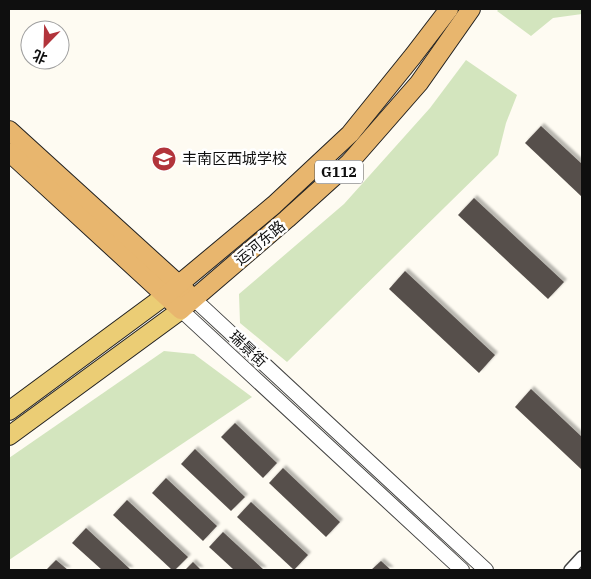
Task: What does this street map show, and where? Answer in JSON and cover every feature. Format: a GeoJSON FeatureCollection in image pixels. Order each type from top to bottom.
{"type":"FeatureCollection","features":[{"type":"Feature","properties":{"kind":"highway","name":"运河东路"},"geometry":{"type":"LineString","coordinates":[[172,289],[274,205],[350,134],[449,9]]}},
{"type":"Feature","properties":{"kind":"highway","name":"运河东路"},"geometry":{"type":"LineString","coordinates":[[187,304],[288,219],[349,163],[419,82],[471,9]]}},
{"type":"Feature","properties":{"kind":"highway","name":"瑞景街"},"geometry":{"type":"LineString","coordinates":[[9,130],[187,304]]}},
{"type":"Feature","properties":{"kind":"highway","name":"瑞景街"},"geometry":{"type":"LineString","coordinates":[[9,152],[172,289]]}},
{"type":"Feature","properties":{"kind":"main road","name":"运河东路"},"geometry":{"type":"LineString","coordinates":[[9,411],[172,289]]}},
{"type":"Feature","properties":{"kind":"main road","name":"运河东路"},"geometry":{"type":"LineString","coordinates":[[9,436],[187,304]]}},
{"type":"Feature","properties":{"kind":"street","name":"瑞景街"},"geometry":{"type":"LineString","coordinates":[[187,304],[462,570]]}},
{"type":"Feature","properties":{"kind":"street","name":"瑞景街"},"geometry":{"type":"LineString","coordinates":[[187,304],[486,570]]}},
{"type":"Feature","properties":{"kind":"street"},"geometry":{"type":"LineString","coordinates":[[570,570],[582,557]]}},
{"type":"Feature","properties":{"kind":"green space"},"geometry":{"type":"Polygon","coordinates":[[[499,9],[582,9],[582,14],[553,18],[531,36],[497,11],[499,9]]]}},
{"type":"Feature","properties":{"kind":"green space"},"geometry":{"type":"Polygon","coordinates":[[[466,60],[517,95],[506,123],[498,155],[287,362],[240,323],[239,294],[344,204],[430,108],[466,60]]]}},
{"type":"Feature","properties":{"kind":"green space"},"geometry":{"type":"Polygon","coordinates":[[[164,351],[194,354],[252,397],[9,560],[9,458],[164,351]]]}},
{"type":"Feature","properties":{"kind":"building"},"geometry":{"type":"Polygon","coordinates":[[[541,126],[582,164],[582,197],[525,143],[541,126]]]}},
{"type":"Feature","properties":{"kind":"building"},"geometry":{"type":"Polygon","coordinates":[[[474,198],[564,282],[548,299],[458,215],[474,198]]]}},
{"type":"Feature","properties":{"kind":"building"},"geometry":{"type":"Polygon","coordinates":[[[405,271],[495,355],[479,373],[389,289],[405,271]]]}},
{"type":"Feature","properties":{"kind":"building"},"geometry":{"type":"Polygon","coordinates":[[[531,389],[582,437],[582,470],[515,407],[531,389]]]}},
{"type":"Feature","properties":{"kind":"building"},"geometry":{"type":"Polygon","coordinates":[[[235,423],[277,463],[263,478],[221,437],[235,423]]]}},
{"type":"Feature","properties":{"kind":"building"},"geometry":{"type":"Polygon","coordinates":[[[195,449],[245,497],[231,511],[181,464],[195,449]]]}},
{"type":"Feature","properties":{"kind":"building"},"geometry":{"type":"Polygon","coordinates":[[[283,468],[340,522],[326,537],[269,483],[283,468]]]}},
{"type":"Feature","properties":{"kind":"building"},"geometry":{"type":"Polygon","coordinates":[[[166,478],[217,526],[203,541],[152,493],[166,478]]]}},
{"type":"Feature","properties":{"kind":"building"},"geometry":{"type":"Polygon","coordinates":[[[127,500],[188,557],[175,570],[172,570],[113,515],[127,500]]]}},
{"type":"Feature","properties":{"kind":"building"},"geometry":{"type":"Polygon","coordinates":[[[251,502],[308,555],[294,570],[237,517],[251,502]]]}},
{"type":"Feature","properties":{"kind":"building"},"geometry":{"type":"Polygon","coordinates":[[[86,528],[131,570],[102,570],[72,543],[86,528]]]}},
{"type":"Feature","properties":{"kind":"building"},"geometry":{"type":"Polygon","coordinates":[[[223,532],[264,570],[234,570],[209,547],[223,532]]]}},
{"type":"Feature","properties":{"kind":"building"},"geometry":{"type":"Polygon","coordinates":[[[56,560],[68,570],[46,570],[56,560]]]}},
{"type":"Feature","properties":{"kind":"building"},"geometry":{"type":"Polygon","coordinates":[[[381,561],[391,570],[371,570],[381,561]]]}},
{"type":"Feature","properties":{"kind":"building"},"geometry":{"type":"Polygon","coordinates":[[[193,562],[201,570],[185,570],[193,562]]]}},
{"type":"Feature","properties":{"kind":"place","name":"丰南区西城学校"},"geometry":{"type":"Point","coordinates":[164,159]}}]}
